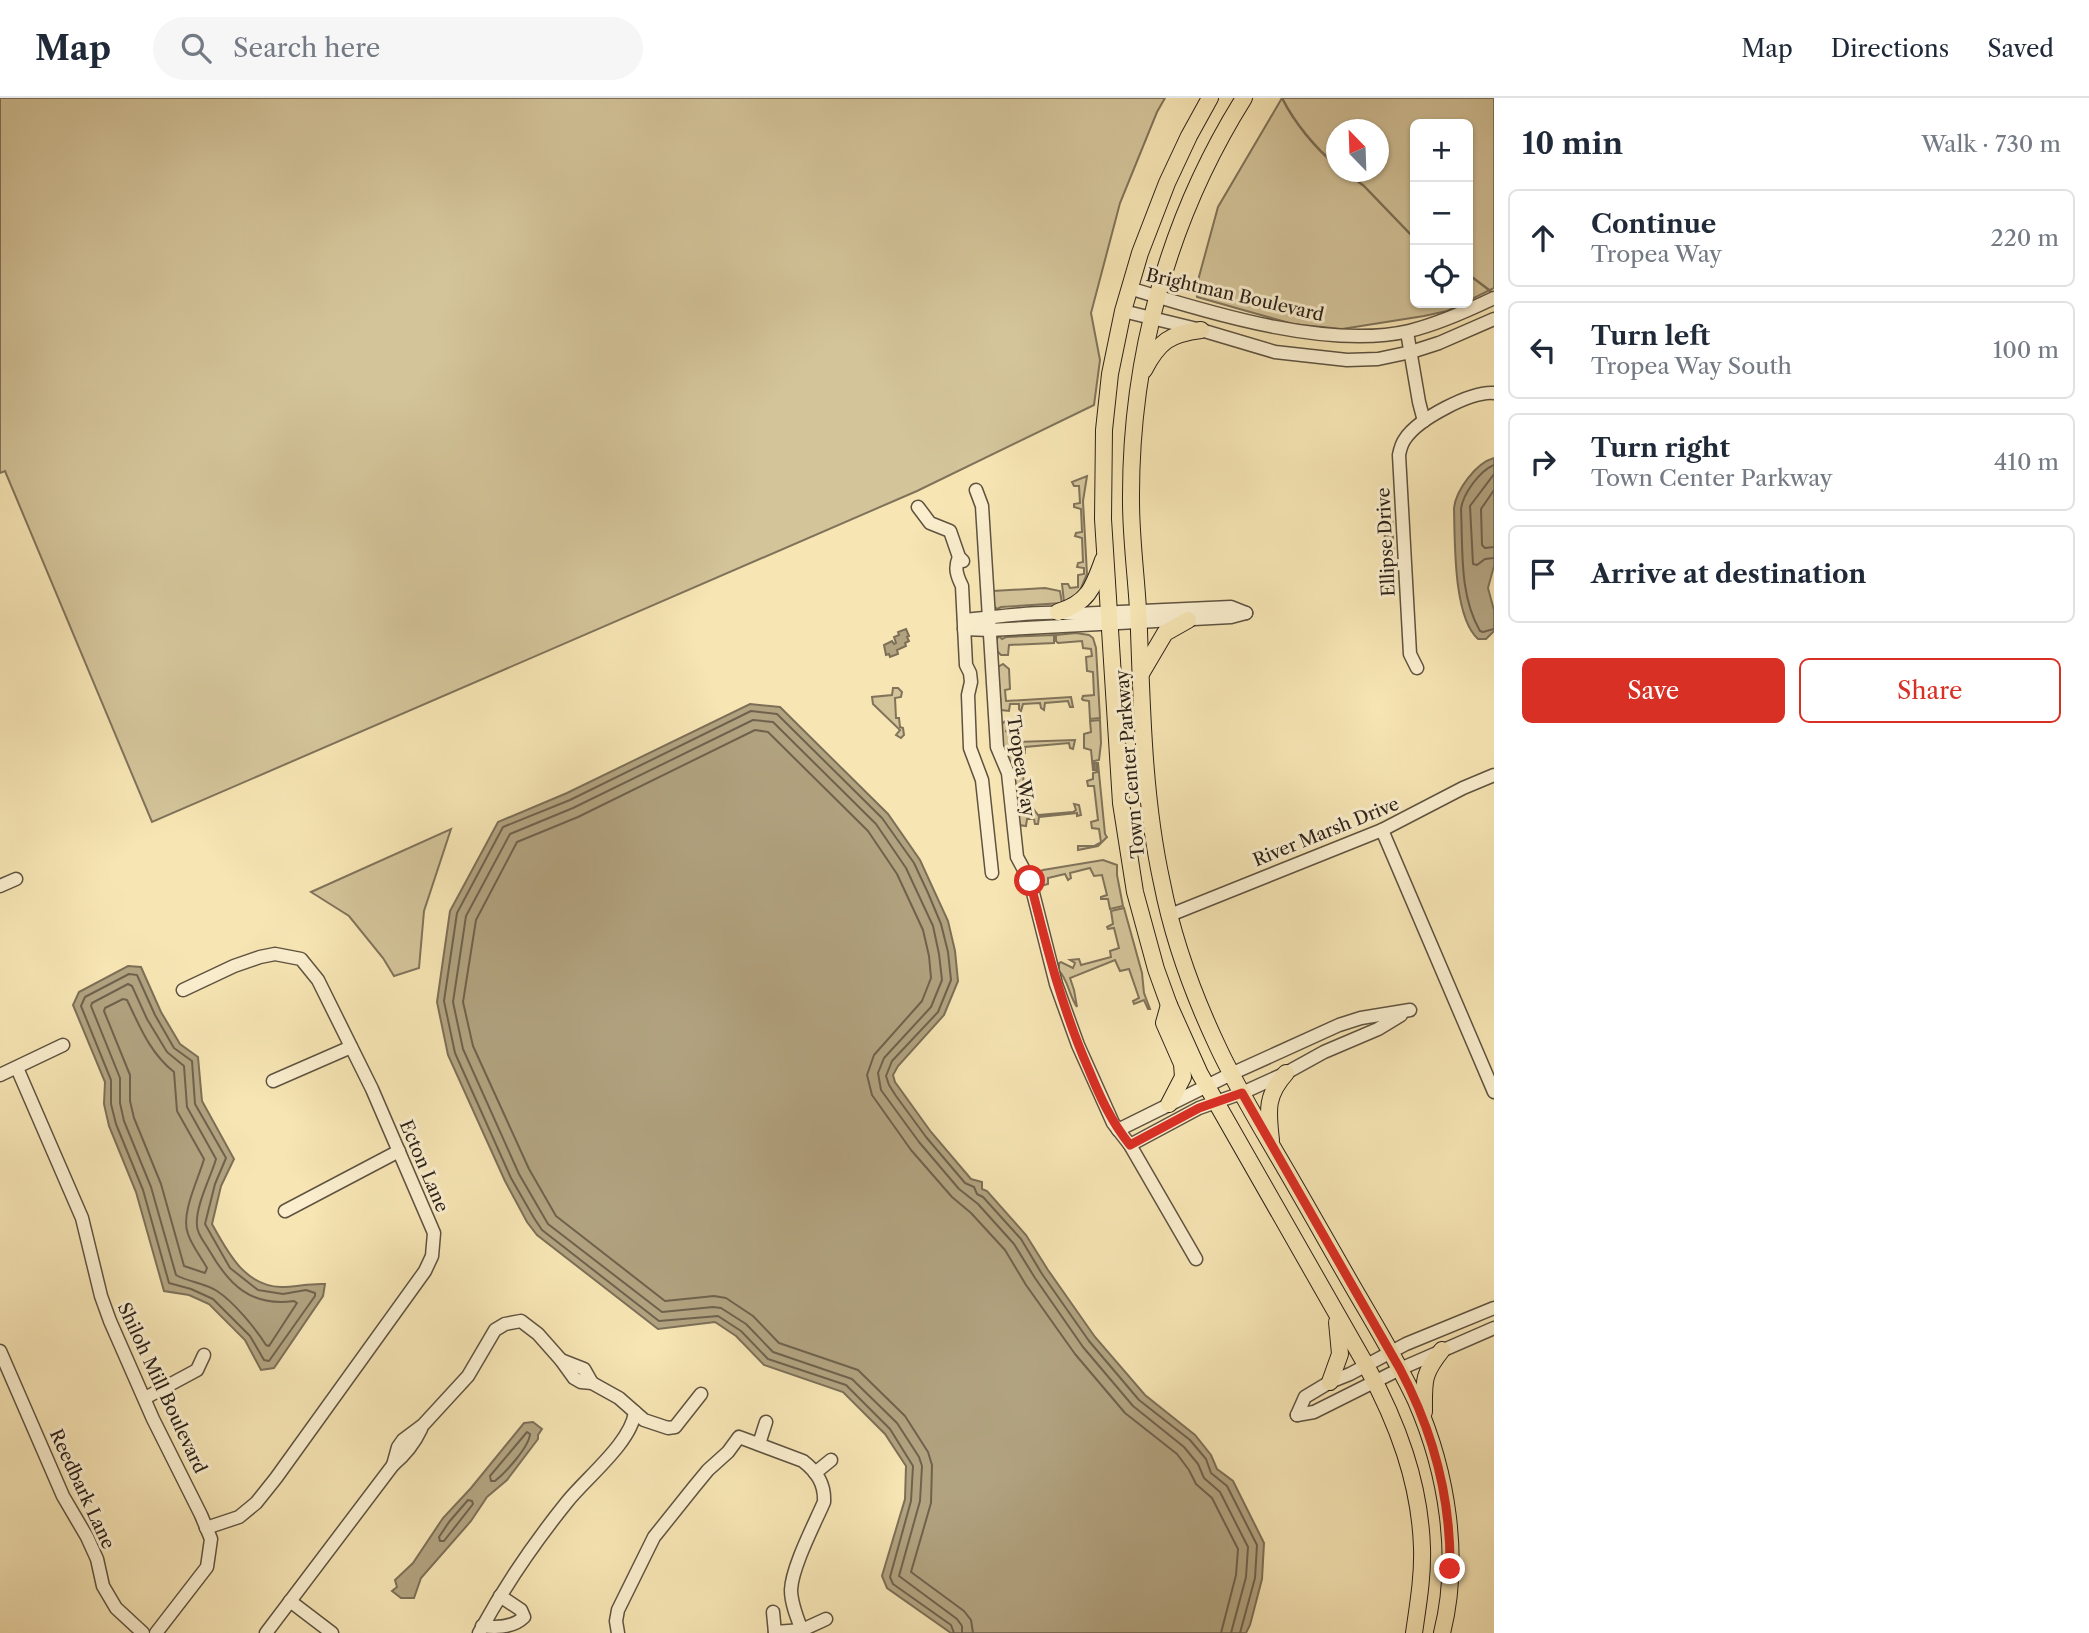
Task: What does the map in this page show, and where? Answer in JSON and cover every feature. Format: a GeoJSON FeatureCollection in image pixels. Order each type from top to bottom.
{"type":"FeatureCollection","features":[{"type":"Feature","properties":{"kind":"main road","name":"Town Center Parkway"},"geometry":{"type":"LineString","coordinates":[[1210,98],[1167,183],[1140,253],[1123,311],[1110,374],[1104,429],[1103,520],[1121,803],[1135,892],[1148,942],[1169,1005],[1198,1071],[1375,1381],[1403,1444],[1418,1506],[1422,1559],[1414,1633]]}},
{"type":"Feature","properties":{"kind":"main road","name":"Town Center Parkway"},"geometry":{"type":"LineString","coordinates":[[1244,98],[1210,156],[1180,226],[1151,318],[1138,381],[1133,426],[1131,504],[1150,818],[1170,915],[1188,976],[1216,1044],[1400,1369],[1424,1422],[1441,1477],[1450,1539],[1448,1591],[1442,1633]]}},
{"type":"Feature","properties":{"kind":"main road"},"geometry":{"type":"LineString","coordinates":[[1138,381],[1151,358],[1167,339],[1176,334],[1201,330]]}},
{"type":"Feature","properties":{"kind":"main road"},"geometry":{"type":"LineString","coordinates":[[1058,612],[1073,607],[1086,597],[1097,578],[1105,555]]}},
{"type":"Feature","properties":{"kind":"main road"},"geometry":{"type":"LineString","coordinates":[[1140,674],[1165,633],[1188,620]]}},
{"type":"Feature","properties":{"kind":"main road"},"geometry":{"type":"LineString","coordinates":[[1169,1005],[1164,1023],[1182,1064],[1183,1077],[1169,1104]]}},
{"type":"Feature","properties":{"kind":"main road"},"geometry":{"type":"LineString","coordinates":[[1272,1146],[1268,1110],[1276,1085],[1286,1073]]}},
{"type":"Feature","properties":{"kind":"main road"},"geometry":{"type":"LineString","coordinates":[[1330,1382],[1340,1353],[1335,1312]]}},
{"type":"Feature","properties":{"kind":"main road"},"geometry":{"type":"LineString","coordinates":[[1424,1422],[1424,1381],[1429,1367],[1443,1350]]}},
{"type":"Feature","properties":{"kind":"street","name":"Brightman Boulevard"},"geometry":{"type":"LineString","coordinates":[[1129,288],[1270,325],[1348,336],[1407,332],[1494,298]]}},
{"type":"Feature","properties":{"kind":"street"},"geometry":{"type":"LineString","coordinates":[[1123,311],[1275,352],[1328,359],[1378,359],[1411,352],[1492,320]]}},
{"type":"Feature","properties":{"kind":"street"},"geometry":{"type":"LineString","coordinates":[[1407,332],[1423,421]]}},
{"type":"Feature","properties":{"kind":"street","name":"Ellipse Drive"},"geometry":{"type":"LineString","coordinates":[[1417,668],[1410,654],[1399,455],[1403,440],[1423,421],[1478,394],[1494,393]]}},
{"type":"Feature","properties":{"kind":"street","name":"Tropea Way"},"geometry":{"type":"LineString","coordinates":[[976,490],[982,506],[997,747],[1007,767],[1017,857],[1030,881],[1068,1019],[1102,1100],[1196,1259]]}},
{"type":"Feature","properties":{"kind":"street"},"geometry":{"type":"LineString","coordinates":[[918,507],[930,523],[950,531],[959,557],[956,568],[962,586],[966,665],[962,682],[968,695],[971,749],[982,780],[992,873]]}},
{"type":"Feature","properties":{"kind":"street"},"geometry":{"type":"LineString","coordinates":[[964,624],[990,630],[1231,607],[1246,612],[1231,617],[1188,620],[1138,616]]}},
{"type":"Feature","properties":{"kind":"street"},"geometry":{"type":"LineString","coordinates":[[964,624],[988,617],[1058,612],[1110,618]]}},
{"type":"Feature","properties":{"kind":"street","name":"River Marsh Drive"},"geometry":{"type":"LineString","coordinates":[[1170,915],[1382,830],[1494,775]]}},
{"type":"Feature","properties":{"kind":"street"},"geometry":{"type":"LineString","coordinates":[[1382,830],[1494,1092]]}},
{"type":"Feature","properties":{"kind":"street"},"geometry":{"type":"LineString","coordinates":[[0,886],[16,878]]}},
{"type":"Feature","properties":{"kind":"street","name":"Ecton Lane"},"geometry":{"type":"LineString","coordinates":[[183,990],[260,957],[275,954],[301,959],[318,980],[372,1089],[434,1233],[432,1256],[428,1264],[256,1503],[239,1517],[206,1528]]}},
{"type":"Feature","properties":{"kind":"street"},"geometry":{"type":"LineString","coordinates":[[1118,1130],[1339,1025],[1361,1018],[1410,1010],[1378,1029],[1324,1052],[1286,1073],[1216,1104],[1199,1108],[1130,1145]]}},
{"type":"Feature","properties":{"kind":"street"},"geometry":{"type":"LineString","coordinates":[[0,1075],[62,1045]]}},
{"type":"Feature","properties":{"kind":"street"},"geometry":{"type":"LineString","coordinates":[[273,1081],[351,1047]]}},
{"type":"Feature","properties":{"kind":"street","name":"Shiloh Mill Boulevard"},"geometry":{"type":"LineString","coordinates":[[17,1068],[82,1219],[110,1321],[211,1539],[207,1567],[156,1633]]}},
{"type":"Feature","properties":{"kind":"street"},"geometry":{"type":"LineString","coordinates":[[285,1211],[399,1151]]}},
{"type":"Feature","properties":{"kind":"street"},"geometry":{"type":"LineString","coordinates":[[1494,1308],[1390,1352],[1330,1382],[1305,1397],[1297,1415],[1314,1412],[1400,1369],[1494,1328]]}},
{"type":"Feature","properties":{"kind":"street"},"geometry":{"type":"LineString","coordinates":[[265,1633],[393,1465],[416,1441],[423,1425],[468,1376],[495,1330],[505,1324],[521,1321],[538,1334],[574,1378],[592,1383],[619,1398],[644,1420],[668,1428],[675,1427],[701,1394]]}},
{"type":"Feature","properties":{"kind":"street","name":"Reedbark Lane"},"geometry":{"type":"LineString","coordinates":[[0,1351],[63,1496],[92,1548],[103,1586],[116,1608],[143,1633]]}},
{"type":"Feature","properties":{"kind":"street"},"geometry":{"type":"LineString","coordinates":[[145,1398],[197,1370],[204,1355]]}},
{"type":"Feature","properties":{"kind":"street"},"geometry":{"type":"LineString","coordinates":[[480,1630],[538,1539],[569,1500],[603,1464],[634,1423],[635,1412]]}},
{"type":"Feature","properties":{"kind":"street"},"geometry":{"type":"LineString","coordinates":[[759,1444],[765,1422]]}},
{"type":"Feature","properties":{"kind":"street"},"geometry":{"type":"LineString","coordinates":[[618,1633],[618,1610],[654,1537],[739,1437],[803,1461],[816,1473],[825,1491],[824,1502],[794,1575],[791,1592],[803,1631]]}},
{"type":"Feature","properties":{"kind":"street"},"geometry":{"type":"LineString","coordinates":[[816,1473],[831,1460]]}},
{"type":"Feature","properties":{"kind":"street"},"geometry":{"type":"LineString","coordinates":[[480,1630],[518,1622],[524,1617],[521,1611],[500,1596]]}},
{"type":"Feature","properties":{"kind":"street"},"geometry":{"type":"LineString","coordinates":[[290,1601],[332,1633]]}},
{"type":"Feature","properties":{"kind":"street"},"geometry":{"type":"LineString","coordinates":[[773,1612],[775,1633],[803,1631],[826,1619]]}},
{"type":"Feature","properties":{"kind":"shaded area"},"geometry":{"type":"Polygon","coordinates":[[[0,98],[1165,98],[1120,203],[1091,313],[1100,360],[1094,405],[917,491],[152,822],[5,471],[0,473],[0,98]]]}},
{"type":"Feature","properties":{"kind":"shaded area"},"geometry":{"type":"Polygon","coordinates":[[[1282,98],[1494,98],[1494,288],[1473,298],[1473,119],[1410,119],[1410,308],[1453,308],[1424,316],[1342,329],[1293,324],[1197,297],[1197,284],[1218,207],[1282,98]]]}},
{"type":"Feature","properties":{"kind":"shaded area"},"geometry":{"type":"Polygon","coordinates":[[[1087,476],[1083,501],[1087,574],[1079,593],[1064,602],[1062,584],[1068,584],[1070,588],[1078,587],[1078,575],[1084,574],[1084,568],[1077,567],[1078,563],[1083,562],[1082,538],[1075,536],[1076,533],[1082,532],[1081,509],[1074,507],[1074,504],[1080,503],[1079,486],[1074,486],[1072,482],[1087,476]]]}},
{"type":"Feature","properties":{"kind":"shaded area"},"geometry":{"type":"Polygon","coordinates":[[[1045,588],[1060,591],[1062,603],[997,609],[993,605],[993,591],[1045,588]]]}},
{"type":"Feature","properties":{"kind":"shaded area"},"geometry":{"type":"Polygon","coordinates":[[[1076,633],[1093,638],[1096,648],[1100,718],[1090,719],[1089,701],[1082,699],[1083,696],[1094,695],[1093,672],[1087,671],[1086,657],[1092,656],[1091,649],[1083,648],[1082,641],[1056,641],[1056,635],[1076,633]]]}},
{"type":"Feature","properties":{"kind":"shaded area"},"geometry":{"type":"Polygon","coordinates":[[[1054,635],[1054,643],[1009,645],[1008,655],[1001,655],[996,650],[999,636],[1002,639],[1054,635]]]}},
{"type":"Feature","properties":{"kind":"shaded area"},"geometry":{"type":"Polygon","coordinates":[[[1003,664],[1009,669],[1010,689],[1005,690],[1006,701],[1071,697],[1073,707],[1070,707],[1068,701],[1045,703],[1044,710],[1040,703],[1023,704],[1021,711],[1019,704],[1010,704],[1009,711],[1001,710],[998,667],[1003,664]]]}},
{"type":"Feature","properties":{"kind":"shaded area"},"geometry":{"type":"Polygon","coordinates":[[[893,688],[902,692],[901,697],[895,698],[896,718],[899,718],[900,727],[903,728],[904,735],[901,738],[896,735],[900,730],[873,704],[872,697],[892,695],[893,688]]]}},
{"type":"Feature","properties":{"kind":"shaded area"},"geometry":{"type":"Polygon","coordinates":[[[1100,720],[1099,760],[1094,761],[1093,770],[1091,750],[1084,748],[1084,734],[1091,732],[1090,721],[1100,720]]]}},
{"type":"Feature","properties":{"kind":"shaded area"},"geometry":{"type":"Polygon","coordinates":[[[1005,721],[1011,726],[1006,731],[1016,742],[1075,740],[1073,749],[1069,743],[1025,747],[1025,753],[1017,755],[1018,766],[1022,766],[1025,795],[1022,798],[1016,796],[1013,770],[1002,746],[1001,725],[1005,721]]]}},
{"type":"Feature","properties":{"kind":"shaded area"},"geometry":{"type":"Polygon","coordinates":[[[1096,763],[1107,837],[1098,846],[1078,850],[1078,846],[1094,846],[1101,842],[1099,829],[1092,828],[1091,822],[1098,820],[1094,786],[1088,786],[1087,781],[1093,779],[1093,773],[1097,772],[1096,763]]]}},
{"type":"Feature","properties":{"kind":"shaded area"},"geometry":{"type":"Polygon","coordinates":[[[1074,804],[1079,805],[1081,815],[1077,816],[1077,813],[1039,817],[1038,824],[1035,824],[1034,819],[1027,819],[1026,826],[1019,825],[1017,812],[1021,809],[1032,807],[1038,815],[1073,812],[1076,810],[1074,804]]]}},
{"type":"Feature","properties":{"kind":"shaded area"},"geometry":{"type":"Polygon","coordinates":[[[451,829],[424,911],[419,968],[394,976],[349,916],[311,892],[451,829]]]}},
{"type":"Feature","properties":{"kind":"shaded area"},"geometry":{"type":"Polygon","coordinates":[[[1103,860],[1117,865],[1123,906],[1110,909],[1108,899],[1101,899],[1107,895],[1102,875],[1094,876],[1090,868],[1070,873],[1071,878],[1068,880],[1065,874],[1048,878],[1048,884],[1041,886],[1035,878],[1038,872],[1043,870],[1103,860]]]}},
{"type":"Feature","properties":{"kind":"shaded area"},"geometry":{"type":"Polygon","coordinates":[[[1124,908],[1150,1009],[1144,1000],[1134,1004],[1133,1001],[1139,998],[1129,969],[1120,971],[1115,960],[1070,978],[1077,1007],[1059,971],[1059,963],[1073,968],[1075,963],[1070,960],[1079,959],[1081,965],[1111,957],[1110,951],[1119,948],[1114,928],[1107,927],[1113,924],[1111,911],[1124,908]]]}},
{"type":"Feature","properties":{"kind":"water"},"geometry":{"type":"Polygon","coordinates":[[[1494,458],[1494,566],[1488,588],[1494,610],[1494,631],[1486,639],[1478,639],[1464,614],[1460,596],[1455,558],[1454,508],[1468,478],[1480,465],[1494,458]]]}},
{"type":"Feature","properties":{"kind":"water"},"geometry":{"type":"Polygon","coordinates":[[[1388,515],[1392,515],[1395,587],[1391,587],[1385,560],[1384,542],[1388,515]]]}},
{"type":"Feature","properties":{"kind":"water"},"geometry":{"type":"Polygon","coordinates":[[[906,629],[909,641],[905,643],[906,646],[897,650],[898,654],[890,657],[889,654],[886,655],[884,645],[892,641],[896,643],[894,637],[906,629]]]}},
{"type":"Feature","properties":{"kind":"water"},"geometry":{"type":"Polygon","coordinates":[[[750,704],[780,707],[888,814],[920,860],[948,921],[958,981],[944,1015],[898,1066],[893,1075],[895,1082],[931,1132],[971,1179],[982,1182],[982,1189],[987,1191],[1026,1235],[1095,1337],[1145,1395],[1195,1435],[1211,1455],[1217,1469],[1233,1481],[1264,1543],[1262,1579],[1246,1633],[951,1633],[887,1588],[882,1576],[905,1499],[906,1466],[885,1434],[843,1392],[764,1365],[736,1336],[715,1322],[658,1329],[537,1235],[505,1181],[448,1055],[437,1002],[450,911],[498,822],[567,793],[750,704]]]}},
{"type":"Feature","properties":{"kind":"water"},"geometry":{"type":"Polygon","coordinates":[[[128,966],[141,967],[161,1012],[180,1044],[198,1057],[202,1101],[234,1159],[221,1186],[212,1224],[224,1246],[239,1266],[257,1281],[281,1287],[325,1284],[323,1296],[274,1368],[261,1370],[245,1340],[209,1304],[189,1295],[164,1291],[136,1192],[109,1126],[104,1104],[105,1082],[73,1005],[79,992],[128,966]]]}},
{"type":"Feature","properties":{"kind":"water"},"geometry":{"type":"Polygon","coordinates":[[[533,1422],[542,1429],[538,1439],[507,1480],[487,1497],[471,1521],[421,1578],[414,1598],[401,1598],[392,1591],[397,1587],[395,1580],[413,1563],[443,1518],[524,1423],[533,1422]]]}},
{"type":"Feature","properties":{"kind":"waterway"},"geometry":{"type":"LineString","coordinates":[[1282,98],[1306,134],[1326,156]]}},
{"type":"Feature","properties":{"kind":"waterway"},"geometry":{"type":"LineString","coordinates":[[1359,182],[1410,234]]}},
{"type":"Feature","properties":{"kind":"waterway"},"geometry":{"type":"LineString","coordinates":[[1473,278],[1493,293]]}},
{"type":"Feature","properties":{"kind":"route"},"geometry":{"type":"LineString","coordinates":[[1030,881],[1056,984],[1068,1019],[1113,1123],[1130,1145],[1199,1108],[1242,1093],[1418,1405],[1441,1477],[1450,1539],[1450,1569]]}}]}
